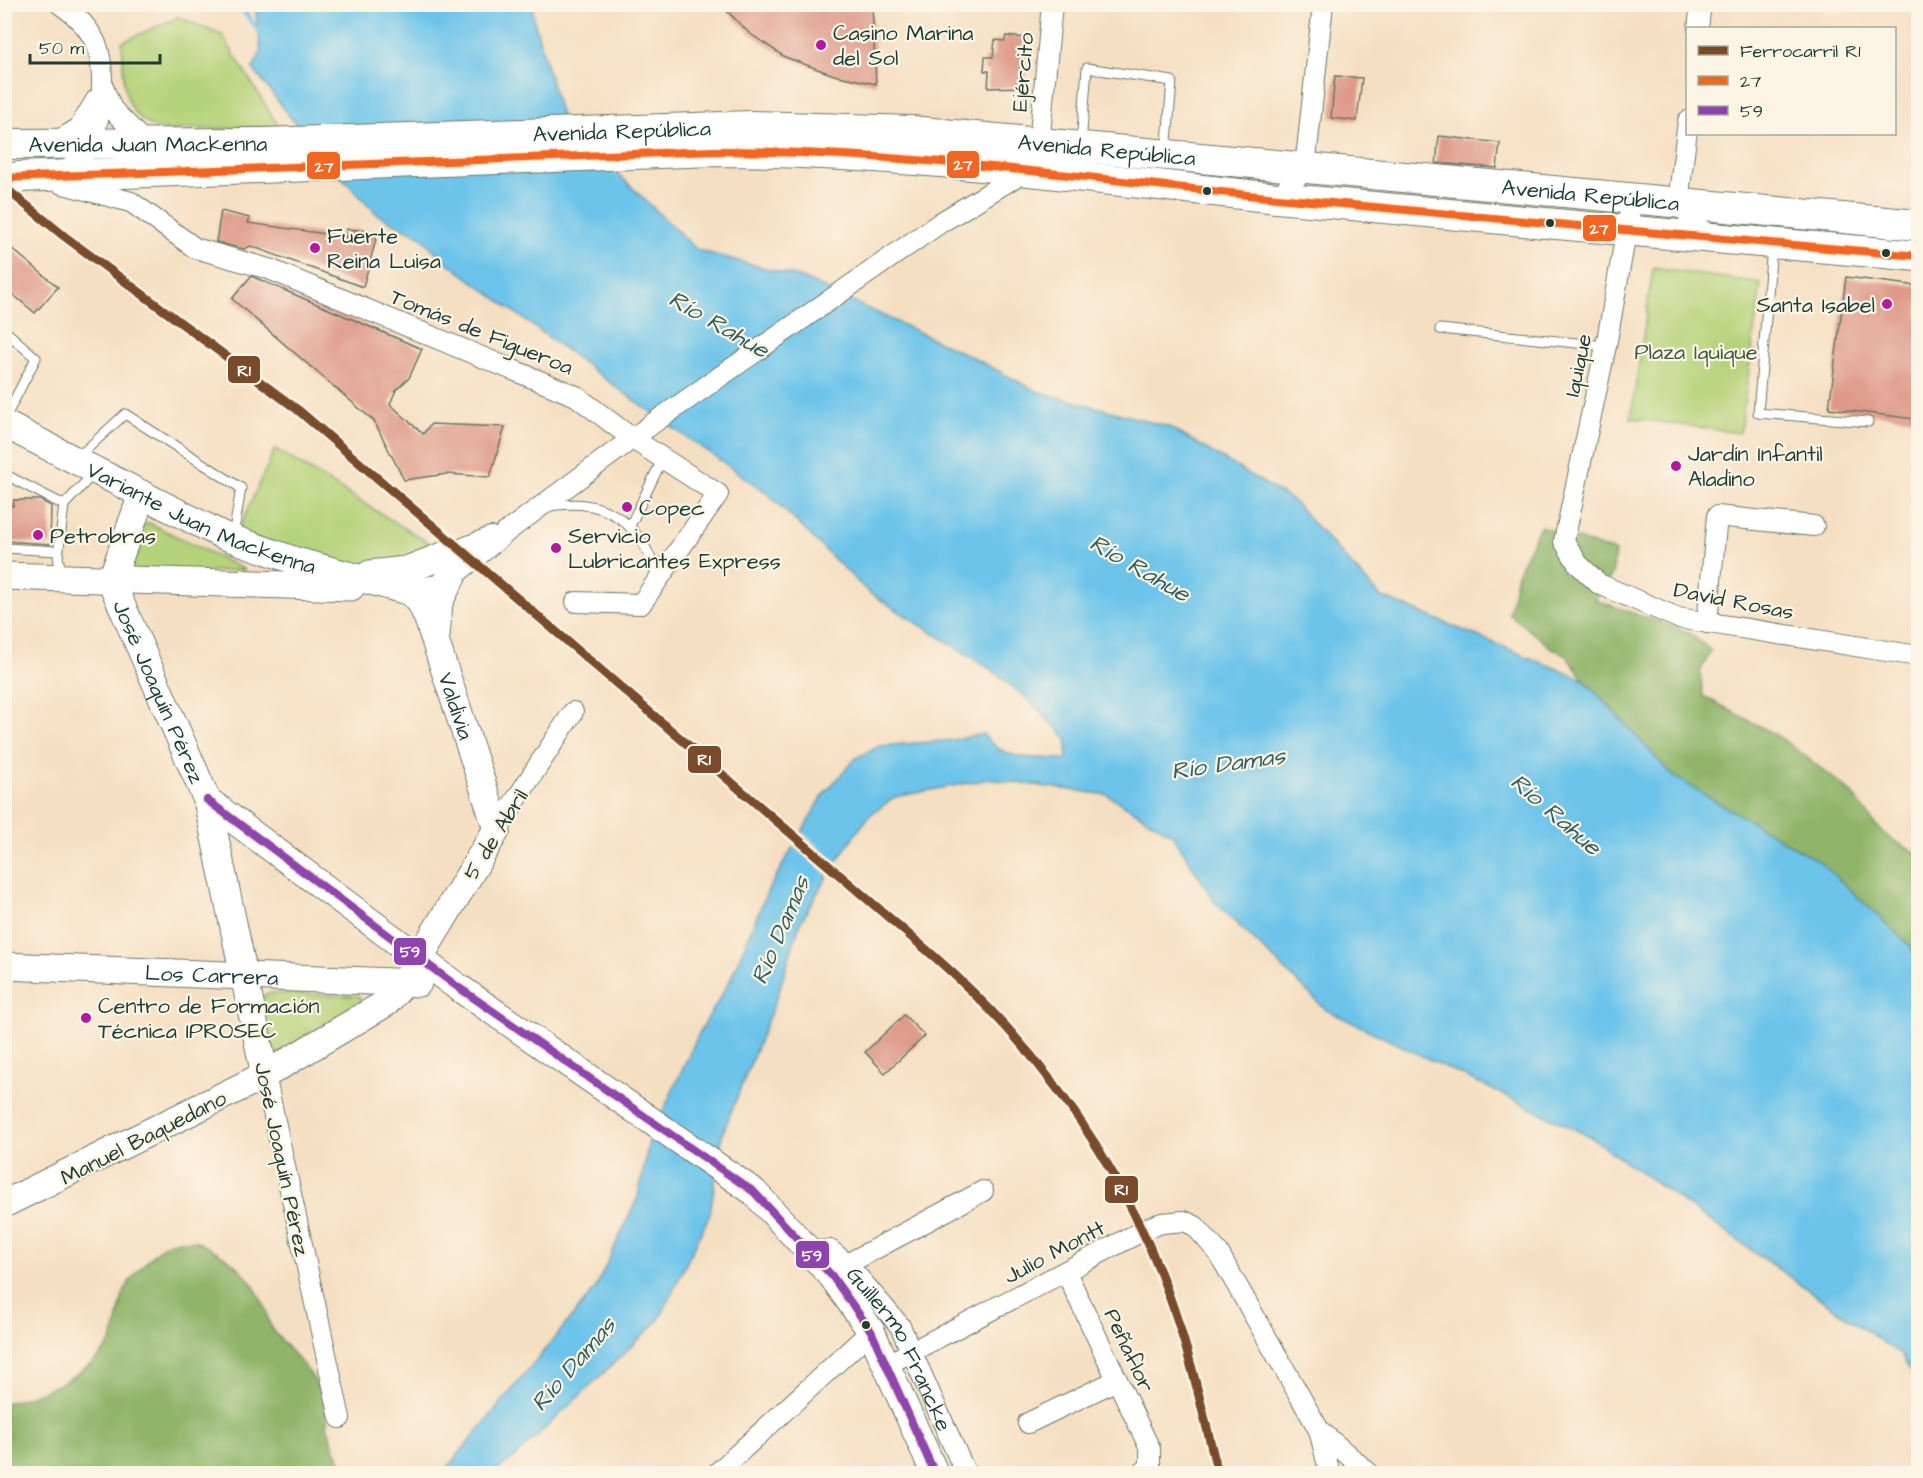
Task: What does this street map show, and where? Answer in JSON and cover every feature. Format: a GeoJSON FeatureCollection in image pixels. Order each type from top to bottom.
{"type":"FeatureCollection","features":[{"type":"Feature","properties":{"kind":"main road","name":"Avenida República"},"geometry":{"type":"LineString","coordinates":[[291,142],[658,128],[810,126],[911,131],[1174,150],[1305,168],[1789,215],[1918,225]]}},
{"type":"Feature","properties":{"kind":"main road","name":"Avenida Juan Mackenna"},"geometry":{"type":"LineString","coordinates":[[4,144],[291,142]]}},
{"type":"Feature","properties":{"kind":"main road","name":"Avenida República"},"geometry":{"type":"LineString","coordinates":[[313,166],[674,153],[799,153],[1025,171],[1278,198],[1918,256]]}},
{"type":"Feature","properties":{"kind":"main road","name":"Avenida Juan Mackenna"},"geometry":{"type":"LineString","coordinates":[[25,177],[313,166]]}},
{"type":"Feature","properties":{"kind":"main road"},"geometry":{"type":"LineString","coordinates":[[1772,243],[1789,215]]}},
{"type":"Feature","properties":{"kind":"street"},"geometry":{"type":"LineString","coordinates":[[25,177],[62,173],[70,168],[84,154],[100,110],[103,87],[102,68],[96,45],[79,20],[60,4]]}},
{"type":"Feature","properties":{"kind":"street","name":"Ejército"},"geometry":{"type":"LineString","coordinates":[[1052,4],[1062,141]]}},
{"type":"Feature","properties":{"kind":"street"},"geometry":{"type":"LineString","coordinates":[[1278,198],[1305,168],[1323,4]]}},
{"type":"Feature","properties":{"kind":"street"},"geometry":{"type":"LineString","coordinates":[[1698,27],[1701,4]]}},
{"type":"Feature","properties":{"kind":"street"},"geometry":{"type":"LineString","coordinates":[[51,144],[64,140],[79,128],[103,87]]}},
{"type":"Feature","properties":{"kind":"street"},"geometry":{"type":"LineString","coordinates":[[103,87],[112,109],[146,144],[137,153],[128,173]]}},
{"type":"Feature","properties":{"kind":"street"},"geometry":{"type":"LineString","coordinates":[[1686,135],[1678,203],[1709,237]]}},
{"type":"Feature","properties":{"kind":"street"},"geometry":{"type":"LineString","coordinates":[[4,576],[406,590],[429,574],[450,566],[509,530],[652,424],[940,223],[1025,171]]}},
{"type":"Feature","properties":{"kind":"street","name":"Tomás de Figueroa"},"geometry":{"type":"LineString","coordinates":[[128,173],[143,209]]}},
{"type":"Feature","properties":{"kind":"street","name":"Tomás de Figueroa"},"geometry":{"type":"LineString","coordinates":[[25,177],[131,202],[143,209],[184,243],[208,254],[269,269],[576,396],[633,439],[718,494],[657,581]]}},
{"type":"Feature","properties":{"kind":"street","name":"Iquique"},"geometry":{"type":"LineString","coordinates":[[1564,541],[1606,346],[1632,199]]}},
{"type":"Feature","properties":{"kind":"street","name":"Variante Juan Mackenna"},"geometry":{"type":"LineString","coordinates":[[4,422],[85,466],[232,539],[321,568],[406,590]]}},
{"type":"Feature","properties":{"kind":"street","name":"José Joaquín Pérez"},"geometry":{"type":"LineString","coordinates":[[142,495],[111,581],[207,800],[243,976],[340,1418]]}},
{"type":"Feature","properties":{"kind":"street"},"geometry":{"type":"LineString","coordinates":[[1707,623],[1717,516],[1814,526]]}},
{"type":"Feature","properties":{"kind":"street","name":"David Rosas"},"geometry":{"type":"LineString","coordinates":[[1564,541],[1578,564],[1599,584],[1678,618],[1918,656]]}},
{"type":"Feature","properties":{"kind":"street"},"geometry":{"type":"LineString","coordinates":[[321,568],[361,574],[391,573],[420,566],[450,566]]}},
{"type":"Feature","properties":{"kind":"street"},"geometry":{"type":"LineString","coordinates":[[437,643],[436,615],[450,566]]}},
{"type":"Feature","properties":{"kind":"street"},"geometry":{"type":"LineString","coordinates":[[576,602],[641,603],[657,581]]}},
{"type":"Feature","properties":{"kind":"street"},"geometry":{"type":"LineString","coordinates":[[225,582],[261,593],[410,601],[425,610]]}},
{"type":"Feature","properties":{"kind":"street","name":"Valdivia"},"geometry":{"type":"LineString","coordinates":[[406,590],[418,599],[425,610],[497,829]]}},
{"type":"Feature","properties":{"kind":"street","name":"5 de Abril"},"geometry":{"type":"LineString","coordinates":[[419,957],[497,829],[573,712]]}},
{"type":"Feature","properties":{"kind":"street","name":"Guillermo Francke"},"geometry":{"type":"LineString","coordinates":[[207,800],[455,985],[754,1192],[832,1276],[871,1331],[934,1473]]}},
{"type":"Feature","properties":{"kind":"street","name":"Manuel Baquedano"},"geometry":{"type":"LineString","coordinates":[[4,1204],[265,1075],[386,1004],[405,982],[419,957]]}},
{"type":"Feature","properties":{"kind":"street","name":"Los Carrera"},"geometry":{"type":"LineString","coordinates":[[4,966],[455,985]]}},
{"type":"Feature","properties":{"kind":"street"},"geometry":{"type":"LineString","coordinates":[[847,1264],[983,1191]]}},
{"type":"Feature","properties":{"kind":"street","name":"Julio Montt"},"geometry":{"type":"LineString","coordinates":[[886,1365],[1162,1223],[1184,1221],[1195,1226],[1218,1252],[1319,1430]]}},
{"type":"Feature","properties":{"kind":"street","name":"Guillermo Francke"},"geometry":{"type":"LineString","coordinates":[[813,1255],[819,1251],[830,1250],[847,1264],[900,1326],[966,1473]]}},
{"type":"Feature","properties":{"kind":"street","name":"Peñaflor"},"geometry":{"type":"LineString","coordinates":[[1066,1272],[1150,1449],[1150,1467],[1141,1473]]}},
{"type":"Feature","properties":{"kind":"street"},"geometry":{"type":"LineString","coordinates":[[716,1473],[871,1331]]}},
{"type":"Feature","properties":{"kind":"street"},"geometry":{"type":"LineString","coordinates":[[1028,1423],[1117,1380]]}},
{"type":"Feature","properties":{"kind":"street"},"geometry":{"type":"LineString","coordinates":[[1319,1430],[1330,1473]]}},
{"type":"Feature","properties":{"kind":"street"},"geometry":{"type":"LineString","coordinates":[[1319,1430],[1370,1473]]}},
{"type":"Feature","properties":{"kind":"lane"},"geometry":{"type":"LineString","coordinates":[[1062,141],[1087,69],[1172,81],[1174,150],[1156,141]]}},
{"type":"Feature","properties":{"kind":"lane"},"geometry":{"type":"LineString","coordinates":[[1062,141],[1092,133]]}},
{"type":"Feature","properties":{"kind":"lane"},"geometry":{"type":"LineString","coordinates":[[1772,243],[1758,413],[1868,422]]}},
{"type":"Feature","properties":{"kind":"lane"},"geometry":{"type":"LineString","coordinates":[[1440,329],[1606,346]]}},
{"type":"Feature","properties":{"kind":"lane"},"geometry":{"type":"LineString","coordinates":[[4,330],[36,358],[4,422]]}},
{"type":"Feature","properties":{"kind":"lane"},"geometry":{"type":"LineString","coordinates":[[74,579],[60,567],[58,551],[64,505],[85,466],[125,414],[241,488],[232,539]]}},
{"type":"Feature","properties":{"kind":"lane"},"geometry":{"type":"LineString","coordinates":[[630,526],[663,458]]}},
{"type":"Feature","properties":{"kind":"lane"},"geometry":{"type":"LineString","coordinates":[[4,474],[35,495],[64,505]]}},
{"type":"Feature","properties":{"kind":"lane"},"geometry":{"type":"LineString","coordinates":[[542,506],[573,504],[597,507],[630,526],[645,546],[657,581]]}},
{"type":"Feature","properties":{"kind":"lane"},"geometry":{"type":"LineString","coordinates":[[5,549],[33,547],[58,551]]}},
{"type":"Feature","properties":{"kind":"green space"},"geometry":{"type":"Polygon","coordinates":[[[178,17],[222,35],[279,127],[161,130],[137,115],[126,95],[122,42],[178,17]]]}},
{"type":"Feature","properties":{"kind":"green space","name":"Plaza Iquique"},"geometry":{"type":"Polygon","coordinates":[[[1653,268],[1761,283],[1740,433],[1631,418],[1653,268]]]}},
{"type":"Feature","properties":{"kind":"green space"},"geometry":{"type":"Polygon","coordinates":[[[275,449],[434,546],[394,566],[345,564],[237,533],[275,449]]]}},
{"type":"Feature","properties":{"kind":"green space"},"geometry":{"type":"Polygon","coordinates":[[[149,523],[245,570],[123,575],[134,526],[149,523]]]}},
{"type":"Feature","properties":{"kind":"green space"},"geometry":{"type":"Polygon","coordinates":[[[1540,526],[1615,552],[1612,575],[1595,600],[1688,632],[1711,651],[1700,672],[1703,696],[1776,735],[1800,752],[1852,793],[1874,823],[1889,838],[1918,854],[1918,961],[1910,946],[1820,862],[1673,776],[1584,680],[1565,654],[1553,649],[1509,614],[1517,574],[1540,526]]]}},
{"type":"Feature","properties":{"kind":"green space"},"geometry":{"type":"Polygon","coordinates":[[[266,994],[359,996],[362,1002],[277,1055],[272,1049],[260,1001],[266,994]]]}},
{"type":"Feature","properties":{"kind":"green space"},"geometry":{"type":"Polygon","coordinates":[[[195,1241],[218,1252],[252,1283],[264,1305],[271,1327],[319,1387],[326,1408],[331,1440],[339,1458],[350,1473],[5,1473],[5,1403],[63,1382],[102,1354],[115,1330],[125,1290],[138,1272],[168,1243],[195,1241]]]}},
{"type":"Feature","properties":{"kind":"water"},"geometry":{"type":"Polygon","coordinates":[[[255,5],[533,5],[534,21],[562,120],[697,250],[802,278],[972,357],[1036,391],[1169,427],[1292,500],[1380,596],[1584,680],[1673,776],[1820,862],[1910,946],[1918,961],[1918,1381],[1901,1355],[1589,1136],[1326,1010],[1215,902],[1173,835],[1108,795],[989,779],[895,797],[871,814],[832,868],[800,923],[778,994],[722,1135],[710,1214],[659,1320],[515,1457],[492,1473],[443,1473],[595,1289],[638,1197],[649,1142],[699,1033],[729,983],[768,890],[824,794],[856,758],[880,746],[953,740],[983,734],[1001,750],[1020,757],[1067,759],[1067,738],[1024,696],[992,670],[868,592],[767,493],[639,404],[444,260],[420,236],[378,215],[319,154],[253,69],[261,52],[255,5]]]}},
{"type":"Feature","properties":{"kind":"pier"},"geometry":{"type":"Polygon","coordinates":[[[799,830],[838,864],[830,877],[791,844],[799,830]]]}},
{"type":"Feature","properties":{"kind":"building","name":"Casino Marina del Sol"},"geometry":{"type":"Polygon","coordinates":[[[720,4],[872,4],[876,84],[834,75],[785,57],[749,33],[720,4]]]}},
{"type":"Feature","properties":{"kind":"building"},"geometry":{"type":"Polygon","coordinates":[[[1006,36],[1026,38],[1022,87],[988,88],[989,71],[984,71],[985,57],[993,57],[995,40],[1005,41],[1006,36]]]}},
{"type":"Feature","properties":{"kind":"building"},"geometry":{"type":"Polygon","coordinates":[[[1335,76],[1362,78],[1357,121],[1331,118],[1335,76]]]}},
{"type":"Feature","properties":{"kind":"building"},"geometry":{"type":"Polygon","coordinates":[[[1439,136],[1500,143],[1497,168],[1436,163],[1439,136]]]}},
{"type":"Feature","properties":{"kind":"building","name":"Fuerte Reina Luisa"},"geometry":{"type":"Polygon","coordinates":[[[221,211],[250,218],[248,223],[346,237],[346,229],[378,232],[363,287],[251,246],[244,249],[216,242],[221,211]]]}},
{"type":"Feature","properties":{"kind":"building"},"geometry":{"type":"Polygon","coordinates":[[[4,242],[58,287],[35,313],[4,287],[4,242]]]}},
{"type":"Feature","properties":{"kind":"building"},"geometry":{"type":"Polygon","coordinates":[[[251,276],[422,349],[409,378],[396,390],[390,404],[423,434],[431,424],[505,427],[490,477],[447,474],[404,480],[374,421],[232,299],[251,276]]]}},
{"type":"Feature","properties":{"kind":"building"},"geometry":{"type":"Polygon","coordinates":[[[1846,277],[1918,286],[1918,384],[1914,419],[1829,408],[1846,277]]]}},
{"type":"Feature","properties":{"kind":"building"},"geometry":{"type":"Polygon","coordinates":[[[14,500],[40,500],[51,506],[50,544],[4,541],[4,506],[13,506],[14,500]]]}},
{"type":"Feature","properties":{"kind":"building"},"geometry":{"type":"Polygon","coordinates":[[[904,1015],[925,1036],[885,1073],[865,1052],[904,1015]]]}},
{"type":"Feature","properties":{"kind":"waterway"},"geometry":{"type":"LineString","coordinates":[[238,4],[260,32]]}},
{"type":"Feature","properties":{"kind":"rail line","name":"R1"},"geometry":{"type":"LineString","coordinates":[[4,187],[64,236],[298,410],[936,958],[1009,1030],[1072,1109],[1100,1152],[1148,1242],[1182,1335],[1218,1474]]}},
{"type":"Feature","properties":{"kind":"transit line","name":"27"},"geometry":{"type":"LineString","coordinates":[[4,178],[714,151],[784,152],[996,167],[1357,206],[1918,256]]}},
{"type":"Feature","properties":{"kind":"transit line","name":"59"},"geometry":{"type":"LineString","coordinates":[[207,800],[455,985],[754,1192],[832,1276],[871,1331],[935,1474]]}},
{"type":"Feature","properties":{"kind":"place","name":"Casino Marina del Sol"},"geometry":{"type":"Point","coordinates":[821,45]}},
{"type":"Feature","properties":{"kind":"place","name":"Fuerte Reina Luisa"},"geometry":{"type":"Point","coordinates":[315,248]}},
{"type":"Feature","properties":{"kind":"place","name":"Santa Isabel"},"geometry":{"type":"Point","coordinates":[1887,304]}},
{"type":"Feature","properties":{"kind":"place","name":"Jardín Infantil Aladino"},"geometry":{"type":"Point","coordinates":[1676,466]}},
{"type":"Feature","properties":{"kind":"place","name":"Copec"},"geometry":{"type":"Point","coordinates":[627,507]}},
{"type":"Feature","properties":{"kind":"place","name":"Petrobras"},"geometry":{"type":"Point","coordinates":[38,535]}},
{"type":"Feature","properties":{"kind":"place","name":"Servicio Lubricantes Express"},"geometry":{"type":"Point","coordinates":[556,548]}},
{"type":"Feature","properties":{"kind":"place","name":"Centro de Formación Técnica IPROSEC"},"geometry":{"type":"Point","coordinates":[86,1018]}},
{"type":"Feature","properties":{"kind":"water label","name":"Río Rahue"},"geometry":{"type":"Point","coordinates":[719,324]}},
{"type":"Feature","properties":{"kind":"water label","name":"Río Rahue"},"geometry":{"type":"Point","coordinates":[1140,568]}},
{"type":"Feature","properties":{"kind":"water label","name":"Río Damas"},"geometry":{"type":"Point","coordinates":[1228,763]}},
{"type":"Feature","properties":{"kind":"water label","name":"Río Rahue"},"geometry":{"type":"Point","coordinates":[1556,814]}},
{"type":"Feature","properties":{"kind":"water label","name":"Río Damas"},"geometry":{"type":"Point","coordinates":[780,930]}},
{"type":"Feature","properties":{"kind":"water label","name":"Río Damas"},"geometry":{"type":"Point","coordinates":[573,1364]}}]}
